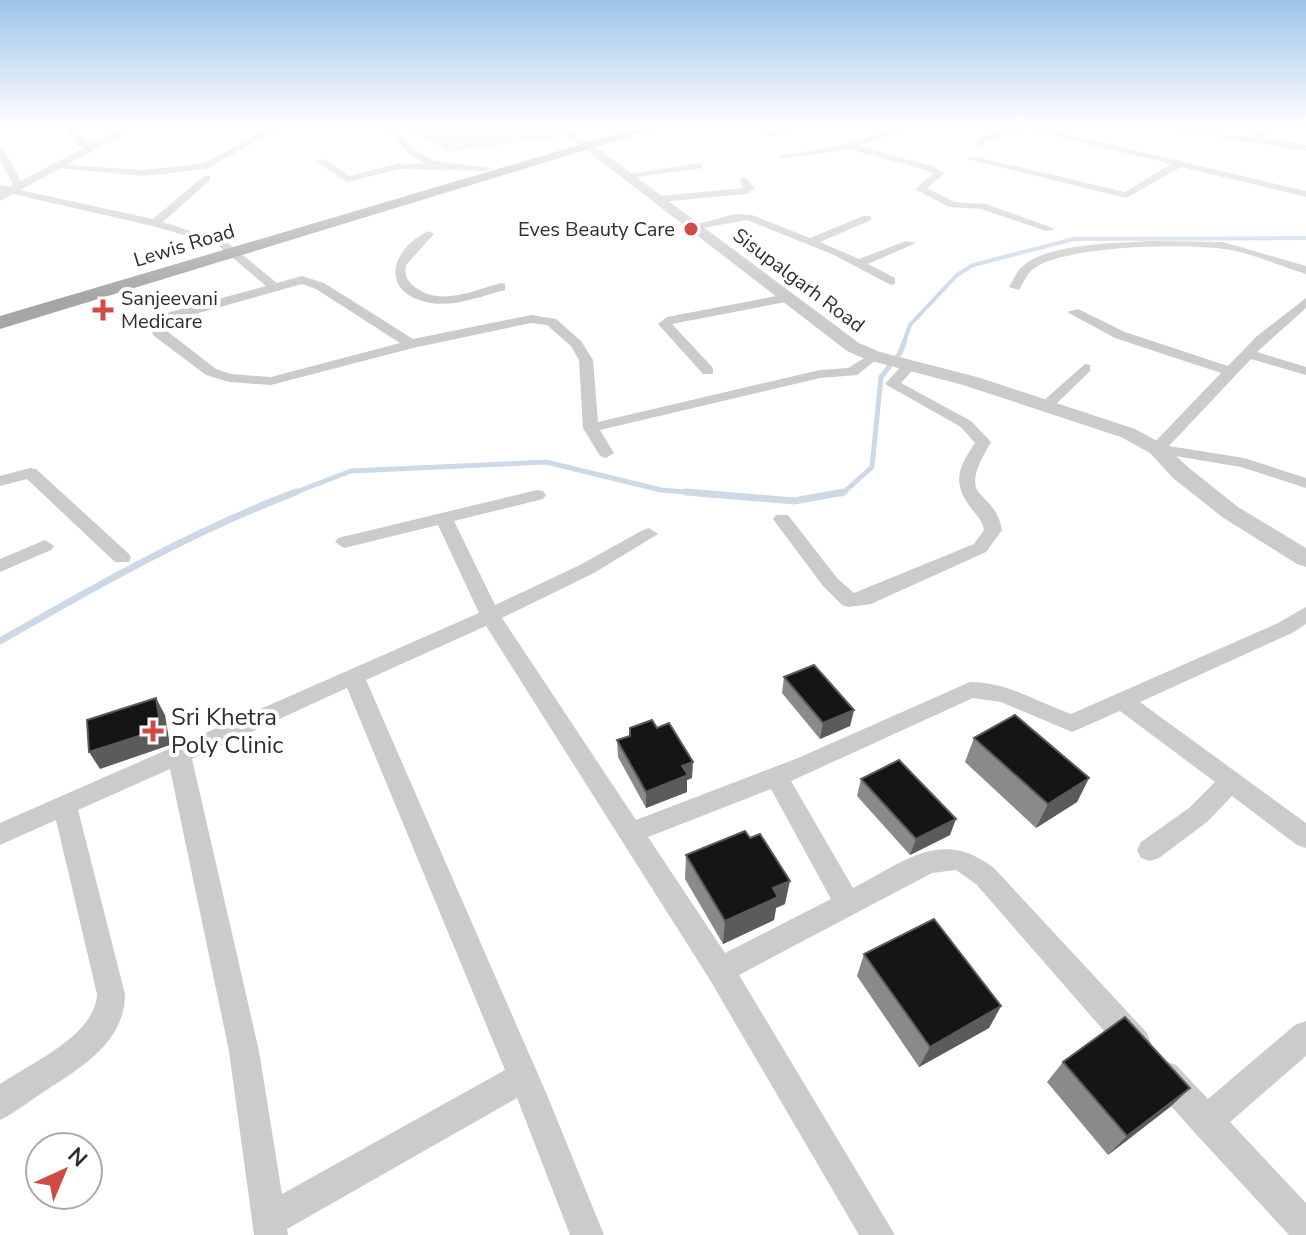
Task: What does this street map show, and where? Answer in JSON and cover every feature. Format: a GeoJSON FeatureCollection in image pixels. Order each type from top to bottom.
{"type":"FeatureCollection","features":[{"type":"Feature","properties":{"kind":"main road","name":"Lewis Road"},"geometry":{"type":"LineString","coordinates":[[0,323],[436,184]]}},
{"type":"Feature","properties":{"kind":"main road","name":"Lewis Road"},"geometry":{"type":"LineString","coordinates":[[0,309],[229,249],[449,184]]}},
{"type":"Feature","properties":{"kind":"street"},"geometry":{"type":"LineString","coordinates":[[14,184],[16,188]]}},
{"type":"Feature","properties":{"kind":"street"},"geometry":{"type":"LineString","coordinates":[[0,197],[23,184]]}},
{"type":"Feature","properties":{"kind":"street"},"geometry":{"type":"LineString","coordinates":[[155,223],[200,184]]}},
{"type":"Feature","properties":{"kind":"street","name":"Sisupalgarh Road"},"geometry":{"type":"LineString","coordinates":[[640,184],[853,347],[878,357],[1047,405],[1128,433],[1157,449],[1181,473],[1230,512],[1306,559]]}},
{"type":"Feature","properties":{"kind":"street"},"geometry":{"type":"LineString","coordinates":[[660,199],[746,191],[750,188],[747,184]]}},
{"type":"Feature","properties":{"kind":"street"},"geometry":{"type":"LineString","coordinates":[[927,184],[920,189],[953,205],[982,206],[1050,229]]}},
{"type":"Feature","properties":{"kind":"street"},"geometry":{"type":"LineString","coordinates":[[1077,184],[1126,195],[1145,184]]}},
{"type":"Feature","properties":{"kind":"street"},"geometry":{"type":"LineString","coordinates":[[1264,184],[1306,194]]}},
{"type":"Feature","properties":{"kind":"street"},"geometry":{"type":"LineString","coordinates":[[0,188],[16,188],[155,223],[229,249],[273,286]]}},
{"type":"Feature","properties":{"kind":"street"},"geometry":{"type":"LineString","coordinates":[[696,226],[742,216],[810,242],[891,281]]}},
{"type":"Feature","properties":{"kind":"street"},"geometry":{"type":"LineString","coordinates":[[810,242],[867,218]]}},
{"type":"Feature","properties":{"kind":"street"},"geometry":{"type":"LineString","coordinates":[[429,234],[400,263],[396,272],[398,279],[418,297],[438,302],[501,287]]}},
{"type":"Feature","properties":{"kind":"street"},"geometry":{"type":"LineString","coordinates":[[858,264],[910,243]]}},
{"type":"Feature","properties":{"kind":"street"},"geometry":{"type":"LineString","coordinates":[[1015,287],[1024,271],[1037,261],[1090,249],[1130,245],[1226,245],[1306,270]]}},
{"type":"Feature","properties":{"kind":"street"},"geometry":{"type":"LineString","coordinates":[[411,344],[311,281],[273,286],[172,316],[156,327],[159,333],[211,372],[251,381],[271,381],[306,373],[507,318],[544,319],[576,344],[586,360],[591,428],[606,453]]}},
{"type":"Feature","properties":{"kind":"street"},"geometry":{"type":"LineString","coordinates":[[481,292],[491,302]]}},
{"type":"Feature","properties":{"kind":"street"},"geometry":{"type":"LineString","coordinates":[[708,371],[665,324],[667,321],[787,298]]}},
{"type":"Feature","properties":{"kind":"street"},"geometry":{"type":"LineString","coordinates":[[1157,449],[1248,354],[1306,302]]}},
{"type":"Feature","properties":{"kind":"street"},"geometry":{"type":"LineString","coordinates":[[1073,312],[1120,335],[1231,372]]}},
{"type":"Feature","properties":{"kind":"street"},"geometry":{"type":"LineString","coordinates":[[1248,354],[1306,371]]}},
{"type":"Feature","properties":{"kind":"street"},"geometry":{"type":"LineString","coordinates":[[591,428],[820,374],[852,372],[878,357]]}},
{"type":"Feature","properties":{"kind":"street"},"geometry":{"type":"LineString","coordinates":[[782,519],[830,582],[849,600],[864,599],[980,548],[992,539],[995,531],[993,524],[969,492],[966,478],[969,462],[983,442],[979,434],[966,424],[892,384],[906,364]]}},
{"type":"Feature","properties":{"kind":"street"},"geometry":{"type":"LineString","coordinates":[[1047,405],[1085,368]]}},
{"type":"Feature","properties":{"kind":"street"},"geometry":{"type":"LineString","coordinates":[[1157,449],[1278,472],[1306,483]]}},
{"type":"Feature","properties":{"kind":"street"},"geometry":{"type":"LineString","coordinates":[[1278,472],[1306,469]]}},
{"type":"Feature","properties":{"kind":"street"},"geometry":{"type":"LineString","coordinates":[[0,481],[30,473],[122,558]]}},
{"type":"Feature","properties":{"kind":"street"},"geometry":{"type":"LineString","coordinates":[[344,542],[537,495]]}},
{"type":"Feature","properties":{"kind":"street"},"geometry":{"type":"LineString","coordinates":[[443,517],[490,616],[720,970],[878,1235]]}},
{"type":"Feature","properties":{"kind":"street"},"geometry":{"type":"LineString","coordinates":[[0,834],[490,616],[587,569],[649,534]]}},
{"type":"Feature","properties":{"kind":"street"},"geometry":{"type":"LineString","coordinates":[[0,566],[45,546]]}},
{"type":"Feature","properties":{"kind":"street"},"geometry":{"type":"LineString","coordinates":[[632,832],[776,776],[970,690],[989,688],[1052,718],[1072,723],[1285,628],[1306,614]]}},
{"type":"Feature","properties":{"kind":"street"},"geometry":{"type":"LineString","coordinates":[[353,676],[587,1235]]}},
{"type":"Feature","properties":{"kind":"street"},"geometry":{"type":"LineString","coordinates":[[1124,702],[1306,837]]}},
{"type":"Feature","properties":{"kind":"street"},"geometry":{"type":"LineString","coordinates":[[179,754],[244,1051],[270,1228],[523,1077]]}},
{"type":"Feature","properties":{"kind":"street"},"geometry":{"type":"LineString","coordinates":[[776,776],[848,905]]}},
{"type":"Feature","properties":{"kind":"street"},"geometry":{"type":"LineString","coordinates":[[1150,850],[1198,815],[1231,781]]}},
{"type":"Feature","properties":{"kind":"street"},"geometry":{"type":"LineString","coordinates":[[0,1104],[20,1086],[87,1043],[109,1014],[111,994],[65,807]]}},
{"type":"Feature","properties":{"kind":"street"},"geometry":{"type":"LineString","coordinates":[[720,970],[925,864],[948,856],[967,862],[985,876],[1206,1122],[1306,1228]]}},
{"type":"Feature","properties":{"kind":"street"},"geometry":{"type":"LineString","coordinates":[[1206,1122],[1306,1036]]}},
{"type":"Feature","properties":{"kind":"building"},"geometry":{"type":"Polygon","coordinates":[[[814,665],[854,710],[823,723],[784,677],[814,665]]]}},
{"type":"Feature","properties":{"kind":"building"},"geometry":{"type":"Polygon","coordinates":[[[156,698],[161,729],[89,752],[87,720],[156,698]]]}},
{"type":"Feature","properties":{"kind":"building"},"geometry":{"type":"Polygon","coordinates":[[[1015,715],[1089,778],[1048,804],[974,738],[1015,715]]]}},
{"type":"Feature","properties":{"kind":"building"},"geometry":{"type":"Polygon","coordinates":[[[652,720],[657,728],[669,723],[693,762],[682,766],[688,775],[646,792],[617,740],[630,736],[630,728],[652,720]]]}},
{"type":"Feature","properties":{"kind":"building"},"geometry":{"type":"Polygon","coordinates":[[[899,760],[956,819],[916,839],[861,779],[899,760]]]}},
{"type":"Feature","properties":{"kind":"building"},"geometry":{"type":"Polygon","coordinates":[[[745,831],[750,838],[760,834],[790,881],[773,888],[778,897],[725,921],[686,855],[745,831]]]}},
{"type":"Feature","properties":{"kind":"building"},"geometry":{"type":"Polygon","coordinates":[[[934,919],[1001,1006],[930,1047],[864,954],[934,919]]]}},
{"type":"Feature","properties":{"kind":"building"},"geometry":{"type":"Polygon","coordinates":[[[1125,1017],[1190,1088],[1127,1136],[1063,1062],[1125,1017]]]}},
{"type":"Feature","properties":{"kind":"waterway"},"geometry":{"type":"LineString","coordinates":[[904,342],[910,325],[957,275],[973,265],[1074,239],[1306,238]]}},
{"type":"Feature","properties":{"kind":"waterway"},"geometry":{"type":"LineString","coordinates":[[842,494],[872,467],[881,377],[900,353],[905,340]]}},
{"type":"Feature","properties":{"kind":"waterway"},"geometry":{"type":"LineString","coordinates":[[291,494],[351,471],[546,462],[661,490],[710,494]]}},
{"type":"Feature","properties":{"kind":"waterway"},"geometry":{"type":"LineString","coordinates":[[0,641],[182,542],[296,492]]}},
{"type":"Feature","properties":{"kind":"waterway"},"geometry":{"type":"LineString","coordinates":[[686,492],[710,494]]}},
{"type":"Feature","properties":{"kind":"waterway"},"geometry":{"type":"LineString","coordinates":[[710,494],[794,501],[844,492]]}},
{"type":"Feature","properties":{"kind":"place","name":"Eves Beauty Care"},"geometry":{"type":"Point","coordinates":[691,229]}},
{"type":"Feature","properties":{"kind":"place","name":"Sanjeevani Medicare"},"geometry":{"type":"Point","coordinates":[103,310]}},
{"type":"Feature","properties":{"kind":"place","name":"Sri Khetra Poly Clinic"},"geometry":{"type":"Point","coordinates":[153,731]}}]}
